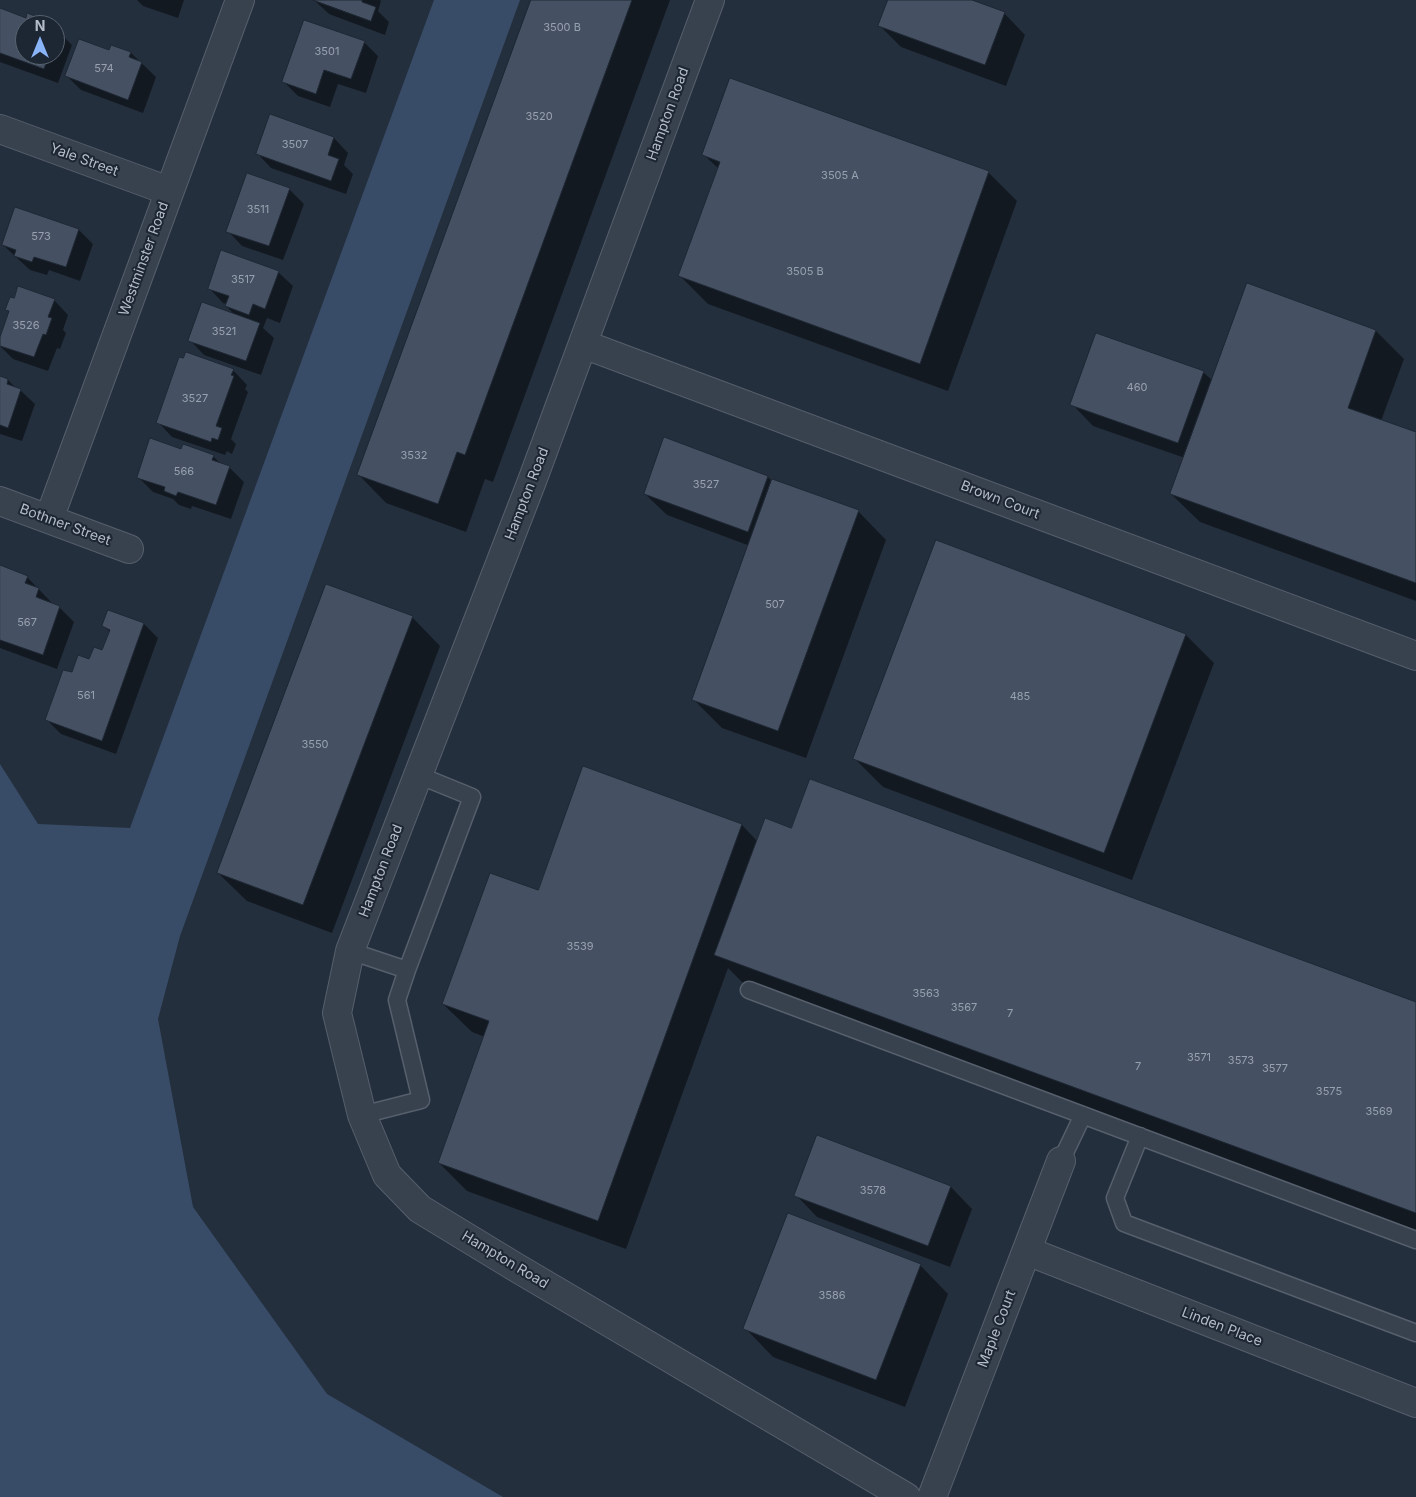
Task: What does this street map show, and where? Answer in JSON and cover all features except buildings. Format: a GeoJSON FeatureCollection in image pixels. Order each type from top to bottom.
{"type":"FeatureCollection","features":[{"type":"Feature","properties":{"kind":"street","name":"Westminster Road"},"geometry":{"type":"LineString","coordinates":[[50,519],[240,0]]}},
{"type":"Feature","properties":{"kind":"street","name":"Hampton Road"},"geometry":{"type":"LineString","coordinates":[[710,0],[536,472],[350,951],[337,1013],[362,1115],[387,1175],[420,1209],[516,1268],[906,1497]]}},
{"type":"Feature","properties":{"kind":"street","name":"Yale Street"},"geometry":{"type":"LineString","coordinates":[[0,129],[169,191]]}},
{"type":"Feature","properties":{"kind":"street","name":"Brown Court"},"geometry":{"type":"LineString","coordinates":[[583,344],[1416,656]]}},
{"type":"Feature","properties":{"kind":"street","name":"Bothner Street"},"geometry":{"type":"LineString","coordinates":[[0,501],[129,548]]}},
{"type":"Feature","properties":{"kind":"street","name":"Maple Court"},"geometry":{"type":"LineString","coordinates":[[932,1497],[1061,1162]]}},
{"type":"Feature","properties":{"kind":"street","name":"Linden Place"},"geometry":{"type":"LineString","coordinates":[[1027,1251],[1416,1403]]}},
{"type":"Feature","properties":{"kind":"lane"},"geometry":{"type":"LineString","coordinates":[[362,1115],[421,1100],[397,1000],[472,797],[418,775]]}},
{"type":"Feature","properties":{"kind":"lane"},"geometry":{"type":"LineString","coordinates":[[350,951],[408,970]]}},
{"type":"Feature","properties":{"kind":"lane"},"geometry":{"type":"LineString","coordinates":[[749,990],[1416,1240]]}},
{"type":"Feature","properties":{"kind":"lane"},"geometry":{"type":"LineString","coordinates":[[1061,1162],[1083,1115]]}},
{"type":"Feature","properties":{"kind":"lane"},"geometry":{"type":"LineString","coordinates":[[1140,1136],[1115,1198],[1124,1223],[1416,1333]]}},
{"type":"Feature","properties":{"kind":"water"},"geometry":{"type":"Polygon","coordinates":[[[434,0],[520,0],[180,936],[158,1019],[193,1207],[327,1394],[503,1497],[0,1497],[0,764],[38,824],[130,828],[434,0]]]}}]}
